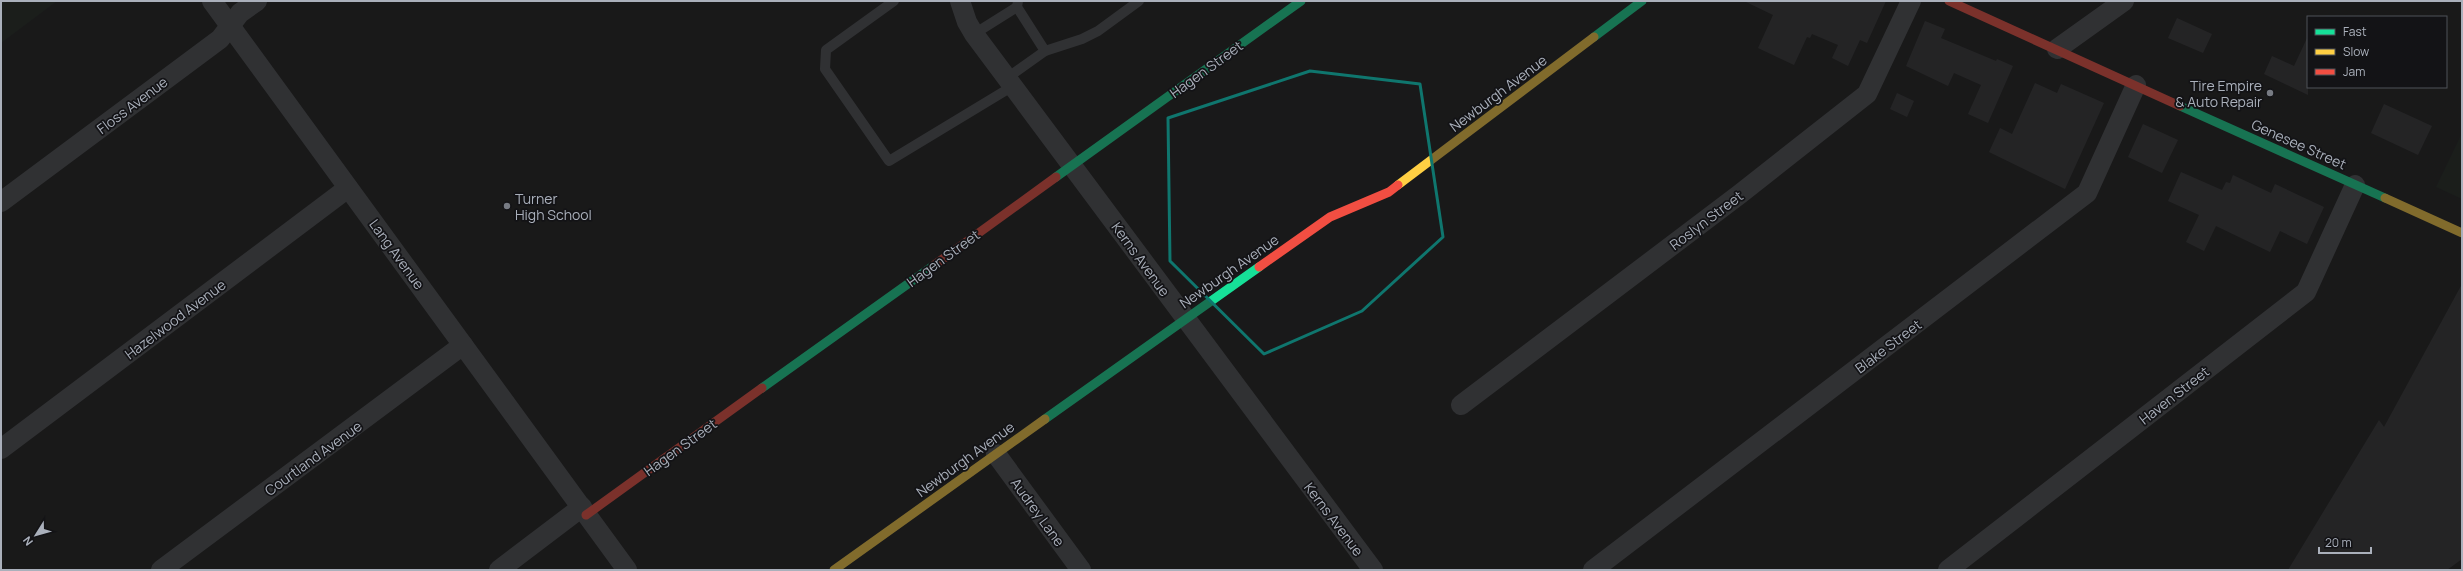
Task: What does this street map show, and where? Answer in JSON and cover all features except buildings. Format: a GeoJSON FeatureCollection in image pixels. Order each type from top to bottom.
{"type":"FeatureCollection","features":[{"type":"Feature","properties":{"kind":"street","name":"Lang Avenue"},"geometry":{"type":"LineString","coordinates":[[212,1],[627,570]]}},
{"type":"Feature","properties":{"kind":"street","name":"Floss Avenue"},"geometry":{"type":"LineString","coordinates":[[1,202],[220,39],[240,13],[257,1]]}},
{"type":"Feature","properties":{"kind":"street","name":"Kerns Avenue"},"geometry":{"type":"LineString","coordinates":[[960,1],[967,22],[974,34],[1373,570]]}},
{"type":"Feature","properties":{"kind":"street","name":"Hagen Street"},"geometry":{"type":"LineString","coordinates":[[499,570],[1072,165],[1301,1]]}},
{"type":"Feature","properties":{"kind":"street","name":"Newburgh Avenue"},"geometry":{"type":"LineString","coordinates":[[834,570],[1330,217],[1389,192],[1642,1]]}},
{"type":"Feature","properties":{"kind":"street","name":"Roslyn Street"},"geometry":{"type":"LineString","coordinates":[[1461,405],[1740,194],[1867,94],[1911,1]]}},
{"type":"Feature","properties":{"kind":"street","name":"Genesee Street"},"geometry":{"type":"LineString","coordinates":[[1949,1],[2462,233]]}},
{"type":"Feature","properties":{"kind":"street"},"geometry":{"type":"LineString","coordinates":[[2057,50],[2124,1]]}},
{"type":"Feature","properties":{"kind":"street","name":"Blake Street"},"geometry":{"type":"LineString","coordinates":[[1593,570],[2087,193],[2136,85]]}},
{"type":"Feature","properties":{"kind":"street","name":"Haven Street"},"geometry":{"type":"LineString","coordinates":[[1948,570],[2306,292],[2355,185]]}},
{"type":"Feature","properties":{"kind":"street","name":"Hazelwood Avenue"},"geometry":{"type":"LineString","coordinates":[[1,449],[348,188]]}},
{"type":"Feature","properties":{"kind":"street","name":"Courtland Avenue"},"geometry":{"type":"LineString","coordinates":[[161,570],[463,345]]}},
{"type":"Feature","properties":{"kind":"street","name":"Audrey Lane"},"geometry":{"type":"LineString","coordinates":[[996,454],[1081,570]]}},
{"type":"Feature","properties":{"kind":"lane"},"geometry":{"type":"LineString","coordinates":[[894,1],[826,50],[825,69],[889,161],[1010,82],[1045,51],[1082,39],[1098,31],[1139,1]]}},
{"type":"Feature","properties":{"kind":"lane"},"geometry":{"type":"LineString","coordinates":[[974,34],[1017,4],[1045,51]]}},
{"type":"Feature","properties":{"kind":"highlighted area"},"geometry":{"type":"Polygon","coordinates":[[[1310,71],[1420,84],[1443,237],[1362,311],[1264,354],[1170,261],[1168,118],[1310,71]]]}},
{"type":"Feature","properties":{"kind":"shaded area"},"geometry":{"type":"Polygon","coordinates":[[[1,1],[57,1],[1,43],[1,1]]]}},
{"type":"Feature","properties":{"kind":"shaded area"},"geometry":{"type":"Polygon","coordinates":[[[2462,133],[2462,199],[2436,187],[2462,133]]]}},
{"type":"Feature","properties":{"kind":"traffic: fast"},"geometry":{"type":"LineString","coordinates":[[1056,177],[1301,1]]}},
{"type":"Feature","properties":{"kind":"traffic: fast"},"geometry":{"type":"LineString","coordinates":[[1594,37],[1642,1]]}},
{"type":"Feature","properties":{"kind":"traffic: fast"},"geometry":{"type":"LineString","coordinates":[[2180,106],[2385,198]]}},
{"type":"Feature","properties":{"kind":"traffic: fast"},"geometry":{"type":"LineString","coordinates":[[762,388],[933,266]]}},
{"type":"Feature","properties":{"kind":"traffic: fast"},"geometry":{"type":"LineString","coordinates":[[1045,419],[1259,267]]}},
{"type":"Feature","properties":{"kind":"traffic: slow"},"geometry":{"type":"LineString","coordinates":[[1398,185],[1594,37]]}},
{"type":"Feature","properties":{"kind":"traffic: slow"},"geometry":{"type":"LineString","coordinates":[[2385,198],[2462,233]]}},
{"type":"Feature","properties":{"kind":"traffic: slow"},"geometry":{"type":"LineString","coordinates":[[834,570],[1045,419]]}},
{"type":"Feature","properties":{"kind":"traffic: jam"},"geometry":{"type":"LineString","coordinates":[[1949,1],[2180,106]]}},
{"type":"Feature","properties":{"kind":"traffic: jam"},"geometry":{"type":"LineString","coordinates":[[933,266],[1056,177]]}},
{"type":"Feature","properties":{"kind":"traffic: jam"},"geometry":{"type":"LineString","coordinates":[[1259,267],[1330,217],[1389,192],[1398,185]]}},
{"type":"Feature","properties":{"kind":"traffic: jam"},"geometry":{"type":"LineString","coordinates":[[586,515],[762,388]]}},
{"type":"Feature","properties":{"kind":"place","name":"Tire Empire & Auto Repair"},"geometry":{"type":"Point","coordinates":[2270,93]}},
{"type":"Feature","properties":{"kind":"place","name":"Turner High School"},"geometry":{"type":"Point","coordinates":[507,206]}}]}
